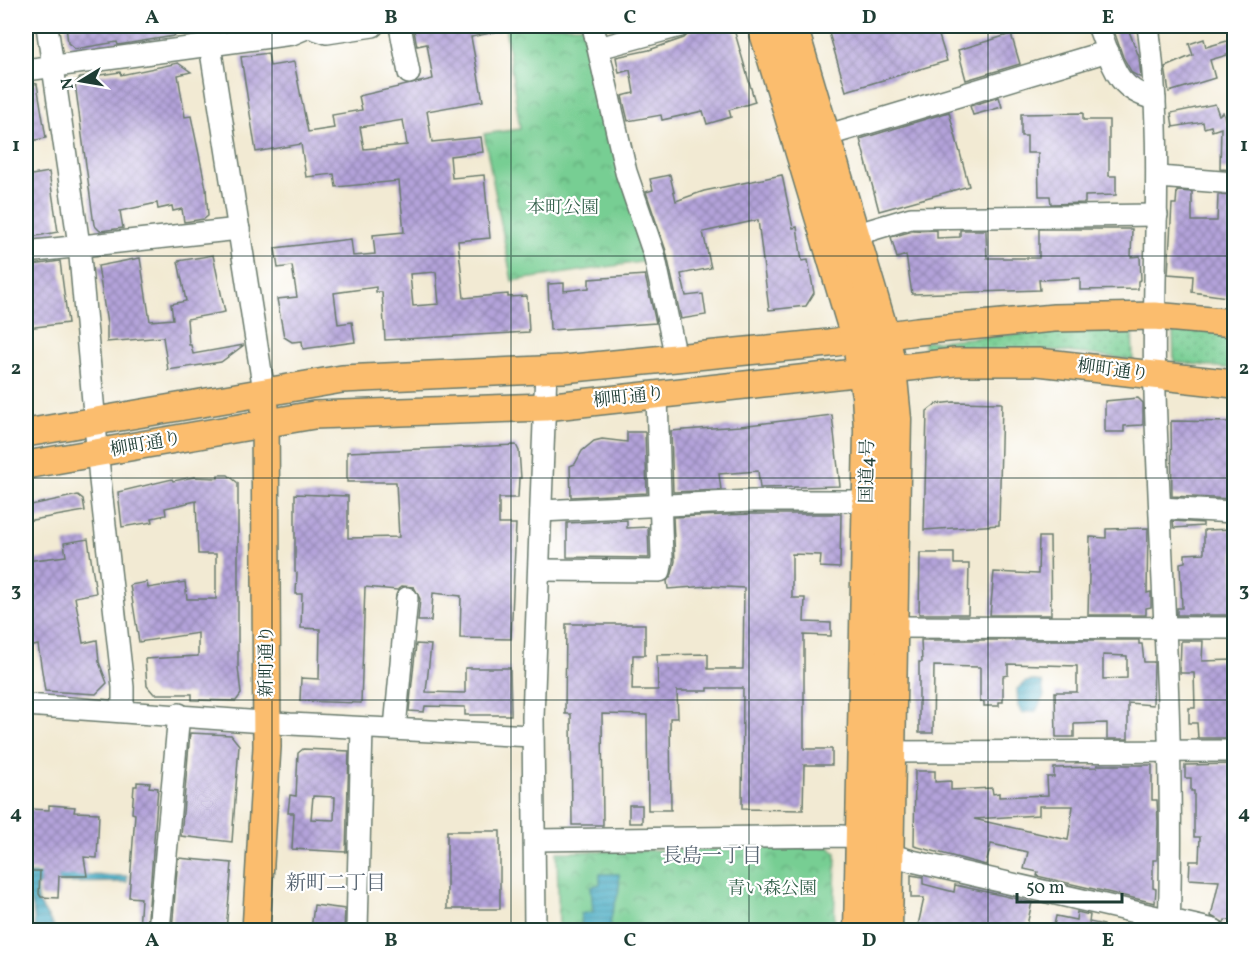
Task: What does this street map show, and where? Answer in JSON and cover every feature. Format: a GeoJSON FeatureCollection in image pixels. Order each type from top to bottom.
{"type":"FeatureCollection","features":[{"type":"Feature","properties":{"kind":"highway","name":"国道4号"},"geometry":{"type":"LineString","coordinates":[[763,26],[871,338]]}},
{"type":"Feature","properties":{"kind":"highway","name":"国道4号"},"geometry":{"type":"LineString","coordinates":[[792,26],[855,235],[878,370],[897,419],[893,627],[877,752],[861,837],[859,930]]}},
{"type":"Feature","properties":{"kind":"highway","name":"国道4号"},"geometry":{"type":"LineString","coordinates":[[878,370],[869,430],[868,501],[877,752],[889,854],[887,930]]}},
{"type":"Feature","properties":{"kind":"main road","name":"柳町通り"},"geometry":{"type":"LineString","coordinates":[[26,434],[342,379],[546,370],[871,338],[1036,319],[1154,316],[1234,323]]}},
{"type":"Feature","properties":{"kind":"main road","name":"柳町通り"},"geometry":{"type":"LineString","coordinates":[[26,465],[314,415],[361,411],[545,407],[955,362],[1020,361],[1234,384]]}},
{"type":"Feature","properties":{"kind":"main road","name":"新町通り"},"geometry":{"type":"LineString","coordinates":[[256,930],[267,721],[264,391]]}},
{"type":"Feature","properties":{"kind":"street"},"geometry":{"type":"LineString","coordinates":[[47,26],[79,245],[123,687],[123,711]]}},
{"type":"Feature","properties":{"kind":"street"},"geometry":{"type":"LineString","coordinates":[[26,70],[209,35],[292,34],[310,26],[327,33],[373,26]]}},
{"type":"Feature","properties":{"kind":"street"},"geometry":{"type":"LineString","coordinates":[[400,26],[409,73]]}},
{"type":"Feature","properties":{"kind":"street"},"geometry":{"type":"LineString","coordinates":[[593,26],[626,172],[654,254],[676,358]]}},
{"type":"Feature","properties":{"kind":"street"},"geometry":{"type":"LineString","coordinates":[[599,48],[680,26]]}},
{"type":"Feature","properties":{"kind":"street"},"geometry":{"type":"LineString","coordinates":[[1098,26],[1120,81],[1126,87],[1155,99]]}},
{"type":"Feature","properties":{"kind":"street"},"geometry":{"type":"LineString","coordinates":[[1148,26],[1159,177],[1154,316],[1171,752],[1169,926]]}},
{"type":"Feature","properties":{"kind":"street"},"geometry":{"type":"LineString","coordinates":[[209,35],[264,391]]}},
{"type":"Feature","properties":{"kind":"street"},"geometry":{"type":"LineString","coordinates":[[825,136],[1108,51]]}},
{"type":"Feature","properties":{"kind":"street"},"geometry":{"type":"LineString","coordinates":[[1159,177],[1234,183]]}},
{"type":"Feature","properties":{"kind":"street"},"geometry":{"type":"LineString","coordinates":[[855,235],[911,218],[1157,215]]}},
{"type":"Feature","properties":{"kind":"street"},"geometry":{"type":"LineString","coordinates":[[26,252],[239,229]]}},
{"type":"Feature","properties":{"kind":"street"},"geometry":{"type":"LineString","coordinates":[[535,930],[533,736],[546,370]]}},
{"type":"Feature","properties":{"kind":"street"},"geometry":{"type":"LineString","coordinates":[[539,570],[660,571],[662,559],[657,396]]}},
{"type":"Feature","properties":{"kind":"street"},"geometry":{"type":"LineString","coordinates":[[541,511],[752,501],[868,501]]}},
{"type":"Feature","properties":{"kind":"street"},"geometry":{"type":"LineString","coordinates":[[1161,508],[1234,512]]}},
{"type":"Feature","properties":{"kind":"street"},"geometry":{"type":"LineString","coordinates":[[395,728],[407,598]]}},
{"type":"Feature","properties":{"kind":"street"},"geometry":{"type":"LineString","coordinates":[[893,627],[1234,628]]}},
{"type":"Feature","properties":{"kind":"street"},"geometry":{"type":"LineString","coordinates":[[26,705],[363,728],[533,736]]}},
{"type":"Feature","properties":{"kind":"street"},"geometry":{"type":"LineString","coordinates":[[159,930],[179,714]]}},
{"type":"Feature","properties":{"kind":"street"},"geometry":{"type":"LineString","coordinates":[[357,930],[363,728]]}},
{"type":"Feature","properties":{"kind":"street"},"geometry":{"type":"LineString","coordinates":[[877,752],[1234,751]]}},
{"type":"Feature","properties":{"kind":"street"},"geometry":{"type":"LineString","coordinates":[[535,840],[693,836],[861,837],[889,854],[1169,926],[1214,930]]}},
{"type":"Feature","properties":{"kind":"green space","name":"本町公園"},"geometry":{"type":"Polygon","coordinates":[[[505,26],[584,26],[648,261],[512,281],[484,134],[520,129],[505,26]]]}},
{"type":"Feature","properties":{"kind":"green space"},"geometry":{"type":"Polygon","coordinates":[[[1132,324],[1133,360],[1051,350],[931,352],[925,351],[924,342],[1132,324]]]}},
{"type":"Feature","properties":{"kind":"green space"},"geometry":{"type":"Polygon","coordinates":[[[1173,328],[1234,330],[1234,369],[1174,362],[1173,328]]]}},
{"type":"Feature","properties":{"kind":"green space","name":"青い森公園"},"geometry":{"type":"Polygon","coordinates":[[[829,847],[836,853],[834,930],[559,930],[557,852],[829,847]]]}},
{"type":"Feature","properties":{"kind":"water"},"geometry":{"type":"Polygon","coordinates":[[[1025,682],[1042,682],[1044,696],[1036,711],[1022,713],[1018,706],[1017,689],[1025,682]]]}},
{"type":"Feature","properties":{"kind":"water"},"geometry":{"type":"Polygon","coordinates":[[[26,874],[127,876],[127,882],[44,883],[36,886],[37,900],[56,930],[35,930],[33,909],[30,901],[26,900],[26,874]]]}},
{"type":"Feature","properties":{"kind":"water"},"geometry":{"type":"Polygon","coordinates":[[[600,874],[619,874],[619,890],[611,915],[610,930],[582,930],[581,914],[593,912],[591,887],[600,884],[600,874]]]}},
{"type":"Feature","properties":{"kind":"building"},"geometry":{"type":"Polygon","coordinates":[[[66,26],[180,26],[174,36],[75,49],[68,43],[66,26]]]}},
{"type":"Feature","properties":{"kind":"building"},"geometry":{"type":"Polygon","coordinates":[[[413,26],[500,26],[500,31],[471,37],[483,101],[427,111],[432,142],[481,137],[483,152],[450,156],[452,178],[484,175],[490,238],[458,241],[464,298],[508,294],[508,297],[527,296],[529,332],[385,340],[382,292],[376,292],[376,287],[334,293],[338,324],[352,322],[355,342],[303,349],[302,341],[292,342],[284,337],[277,299],[297,297],[292,266],[278,268],[275,248],[351,239],[353,256],[375,254],[373,235],[404,232],[399,181],[336,187],[334,174],[306,177],[301,144],[256,152],[241,57],[268,53],[270,66],[294,62],[308,132],[334,128],[332,115],[362,110],[359,96],[433,79],[427,44],[417,46],[413,26]],[[403,120],[360,127],[364,149],[407,145],[403,120]],[[436,272],[410,274],[413,306],[439,304],[436,272]]]}},
{"type":"Feature","properties":{"kind":"building"},"geometry":{"type":"Polygon","coordinates":[[[733,26],[755,102],[729,110],[731,117],[707,124],[703,111],[662,120],[661,115],[628,121],[622,96],[634,93],[630,70],[619,73],[616,57],[649,50],[684,38],[692,30],[733,26]]]}},
{"type":"Feature","properties":{"kind":"building"},"geometry":{"type":"Polygon","coordinates":[[[827,26],[936,26],[947,61],[846,91],[827,26]]]}},
{"type":"Feature","properties":{"kind":"building"},"geometry":{"type":"Polygon","coordinates":[[[1127,26],[1139,57],[1141,78],[1132,73],[1123,57],[1113,28],[1127,26]]]}},
{"type":"Feature","properties":{"kind":"building"},"geometry":{"type":"Polygon","coordinates":[[[1011,34],[1020,64],[966,80],[958,50],[1011,34]]]}},
{"type":"Feature","properties":{"kind":"building"},"geometry":{"type":"Polygon","coordinates":[[[1204,39],[1206,47],[1234,39],[1234,53],[1210,60],[1215,78],[1169,92],[1165,67],[1193,55],[1189,44],[1204,39]]]}},
{"type":"Feature","properties":{"kind":"building"},"geometry":{"type":"Polygon","coordinates":[[[178,63],[191,72],[178,75],[185,117],[191,116],[206,188],[208,216],[204,219],[184,222],[182,209],[173,211],[172,206],[158,209],[157,203],[120,211],[123,228],[100,231],[94,225],[75,83],[80,78],[120,72],[121,75],[178,63]]]}},
{"type":"Feature","properties":{"kind":"building"},"geometry":{"type":"Polygon","coordinates":[[[26,82],[37,84],[46,138],[26,142],[26,82]]]}},
{"type":"Feature","properties":{"kind":"building"},"geometry":{"type":"Polygon","coordinates":[[[999,97],[1002,107],[973,115],[970,106],[999,97]]]}},
{"type":"Feature","properties":{"kind":"building"},"geometry":{"type":"Polygon","coordinates":[[[1215,104],[1219,115],[1223,112],[1232,134],[1234,170],[1220,169],[1221,128],[1212,131],[1211,126],[1204,128],[1203,122],[1173,127],[1171,113],[1215,104]]]}},
{"type":"Feature","properties":{"kind":"building"},"geometry":{"type":"Polygon","coordinates":[[[949,112],[969,186],[879,211],[860,139],[949,112]]]}},
{"type":"Feature","properties":{"kind":"building"},"geometry":{"type":"Polygon","coordinates":[[[1083,113],[1083,120],[1109,120],[1109,176],[1116,176],[1116,195],[1085,196],[1085,203],[1051,204],[1050,196],[1039,196],[1038,153],[1027,153],[1027,136],[1021,136],[1021,114],[1083,113]]]}},
{"type":"Feature","properties":{"kind":"building"},"geometry":{"type":"Polygon","coordinates":[[[49,172],[58,232],[26,238],[26,176],[49,172]]]}},
{"type":"Feature","properties":{"kind":"building"},"geometry":{"type":"Polygon","coordinates":[[[670,175],[676,201],[704,191],[782,175],[793,228],[797,227],[802,261],[808,260],[814,293],[806,306],[769,310],[758,220],[703,232],[711,268],[681,274],[686,296],[703,294],[706,315],[681,319],[666,251],[646,192],[653,190],[650,179],[670,175]]]}},
{"type":"Feature","properties":{"kind":"building"},"geometry":{"type":"Polygon","coordinates":[[[1177,191],[1192,192],[1192,221],[1217,221],[1218,195],[1234,196],[1234,298],[1192,292],[1193,276],[1168,274],[1172,204],[1176,204],[1177,191]]]}},
{"type":"Feature","properties":{"kind":"building"},"geometry":{"type":"Polygon","coordinates":[[[1039,229],[1132,229],[1131,257],[1140,256],[1141,280],[1138,281],[1138,289],[1080,290],[1080,278],[1039,280],[1040,290],[912,294],[906,255],[897,258],[891,237],[913,231],[937,230],[937,238],[960,237],[960,230],[986,230],[987,258],[1039,258],[1039,229]]]}},
{"type":"Feature","properties":{"kind":"building"},"geometry":{"type":"Polygon","coordinates":[[[213,255],[225,312],[187,319],[189,345],[191,345],[193,354],[244,345],[221,362],[168,370],[163,337],[107,342],[107,324],[98,266],[140,258],[150,321],[173,319],[171,304],[186,301],[178,261],[213,255]]]}},
{"type":"Feature","properties":{"kind":"building"},"geometry":{"type":"Polygon","coordinates":[[[60,261],[68,323],[27,328],[26,266],[60,261]]]}},
{"type":"Feature","properties":{"kind":"building"},"geometry":{"type":"Polygon","coordinates":[[[645,275],[656,323],[550,330],[548,284],[564,283],[564,291],[589,288],[589,279],[645,275]]]}},
{"type":"Feature","properties":{"kind":"building"},"geometry":{"type":"Polygon","coordinates":[[[1138,398],[1143,403],[1143,425],[1124,426],[1124,432],[1105,432],[1105,401],[1138,398]]]}},
{"type":"Feature","properties":{"kind":"building"},"geometry":{"type":"Polygon","coordinates":[[[1002,403],[999,525],[924,530],[927,411],[936,404],[1002,403]]]}},
{"type":"Feature","properties":{"kind":"building"},"geometry":{"type":"Polygon","coordinates":[[[832,415],[840,486],[760,488],[758,471],[719,474],[721,490],[673,492],[671,431],[740,426],[832,415]]]}},
{"type":"Feature","properties":{"kind":"building"},"geometry":{"type":"Polygon","coordinates":[[[1171,421],[1234,422],[1234,499],[1172,496],[1171,421]]]}},
{"type":"Feature","properties":{"kind":"building"},"geometry":{"type":"Polygon","coordinates":[[[627,432],[645,432],[647,493],[571,497],[570,466],[575,464],[582,451],[594,441],[602,439],[627,442],[627,432]]]}},
{"type":"Feature","properties":{"kind":"building"},"geometry":{"type":"Polygon","coordinates":[[[516,445],[519,451],[521,478],[519,478],[518,498],[499,498],[499,524],[516,524],[511,639],[460,638],[461,596],[433,593],[431,621],[418,621],[420,599],[414,587],[402,586],[397,590],[365,587],[361,703],[300,701],[301,678],[319,679],[320,629],[301,628],[302,594],[296,594],[297,573],[295,572],[295,494],[348,496],[348,538],[399,537],[396,482],[347,482],[347,452],[516,445]]]}},
{"type":"Feature","properties":{"kind":"building"},"geometry":{"type":"Polygon","coordinates":[[[218,475],[228,475],[238,483],[238,667],[241,694],[236,701],[192,700],[192,694],[154,694],[147,686],[145,659],[198,656],[198,633],[139,642],[130,585],[147,582],[148,588],[185,582],[187,599],[216,599],[216,554],[198,554],[196,501],[165,508],[166,515],[152,518],[153,522],[122,527],[118,492],[172,479],[173,481],[194,477],[218,478],[218,475]]]}},
{"type":"Feature","properties":{"kind":"building"},"geometry":{"type":"Polygon","coordinates":[[[78,495],[83,499],[85,511],[26,521],[26,506],[78,495]]]}},
{"type":"Feature","properties":{"kind":"building"},"geometry":{"type":"Polygon","coordinates":[[[841,514],[840,568],[820,567],[821,555],[792,554],[792,598],[805,598],[804,622],[831,623],[831,636],[804,635],[804,749],[832,749],[832,765],[804,765],[803,810],[742,809],[743,688],[677,691],[678,718],[670,718],[671,810],[648,810],[647,715],[602,714],[603,825],[572,825],[571,714],[565,714],[566,624],[645,624],[645,655],[633,655],[632,690],[658,690],[657,655],[708,654],[708,669],[743,669],[744,588],[708,586],[668,589],[667,581],[672,574],[675,561],[673,517],[841,514]]]}},
{"type":"Feature","properties":{"kind":"building"},"geometry":{"type":"Polygon","coordinates":[[[627,520],[627,528],[648,527],[649,558],[567,557],[567,523],[627,520]]]}},
{"type":"Feature","properties":{"kind":"building"},"geometry":{"type":"Polygon","coordinates":[[[1173,521],[1203,523],[1203,526],[1174,528],[1173,521]]]}},
{"type":"Feature","properties":{"kind":"building"},"geometry":{"type":"Polygon","coordinates":[[[1148,528],[1147,593],[1151,592],[1151,607],[1146,608],[1146,615],[1088,615],[1090,537],[1106,538],[1106,529],[1148,528]]]}},
{"type":"Feature","properties":{"kind":"building"},"geometry":{"type":"Polygon","coordinates":[[[1234,529],[1234,615],[1177,615],[1177,608],[1182,608],[1180,563],[1185,562],[1185,554],[1204,553],[1204,530],[1234,529]]]}},
{"type":"Feature","properties":{"kind":"building"},"geometry":{"type":"Polygon","coordinates":[[[1039,537],[1050,537],[1051,615],[990,615],[994,572],[1038,574],[1039,537]]]}},
{"type":"Feature","properties":{"kind":"building"},"geometry":{"type":"Polygon","coordinates":[[[88,539],[96,593],[75,597],[83,643],[97,640],[99,662],[107,683],[96,694],[45,691],[38,645],[29,647],[26,633],[26,561],[66,556],[64,543],[88,539]]]}},
{"type":"Feature","properties":{"kind":"building"},"geometry":{"type":"Polygon","coordinates":[[[920,553],[954,553],[954,564],[969,564],[968,614],[919,614],[920,553]]]}},
{"type":"Feature","properties":{"kind":"building"},"geometry":{"type":"Polygon","coordinates":[[[921,640],[1139,640],[1139,644],[1142,644],[1144,662],[1154,662],[1153,705],[1128,703],[1128,739],[1107,739],[1107,723],[1074,724],[1074,737],[1056,737],[1055,692],[1077,692],[1077,666],[1008,664],[1008,675],[1003,676],[1003,702],[999,702],[999,706],[984,706],[984,702],[980,702],[980,667],[934,666],[933,733],[919,733],[919,662],[922,662],[921,640]],[[1103,655],[1103,679],[1127,678],[1127,656],[1103,655]]]}},
{"type":"Feature","properties":{"kind":"building"},"geometry":{"type":"Polygon","coordinates":[[[1181,641],[1203,641],[1202,661],[1233,660],[1234,733],[1228,734],[1229,738],[1198,738],[1197,723],[1189,723],[1189,708],[1195,708],[1194,673],[1180,673],[1181,641]]]}},
{"type":"Feature","properties":{"kind":"building"},"geometry":{"type":"Polygon","coordinates":[[[416,644],[431,645],[426,692],[465,693],[465,668],[510,668],[511,715],[465,715],[465,707],[425,706],[424,712],[409,711],[416,644]]]}},
{"type":"Feature","properties":{"kind":"building"},"geometry":{"type":"Polygon","coordinates":[[[190,733],[231,735],[239,745],[232,842],[181,836],[190,733]]]}},
{"type":"Feature","properties":{"kind":"building"},"geometry":{"type":"Polygon","coordinates":[[[303,749],[349,751],[346,852],[292,849],[294,813],[288,813],[290,795],[296,796],[298,753],[303,749]],[[313,796],[311,819],[334,820],[335,797],[313,796]]]}},
{"type":"Feature","properties":{"kind":"building"},"geometry":{"type":"Polygon","coordinates":[[[1234,764],[1232,826],[1234,826],[1234,921],[1225,920],[1224,923],[1211,916],[1219,881],[1189,879],[1190,861],[1199,861],[1200,837],[1194,837],[1194,791],[1191,791],[1191,778],[1185,778],[1185,765],[1234,764]]]}},
{"type":"Feature","properties":{"kind":"building"},"geometry":{"type":"Polygon","coordinates":[[[1097,765],[1152,765],[1152,800],[1157,800],[1158,822],[1157,860],[1153,860],[1155,903],[1037,876],[1038,872],[1024,869],[1028,852],[991,844],[986,865],[914,846],[915,771],[935,771],[935,782],[951,781],[951,790],[992,788],[993,794],[999,793],[999,797],[1048,795],[1047,777],[1054,777],[1054,768],[1097,767],[1097,765]],[[1039,806],[1039,815],[974,819],[1068,840],[1073,806],[1039,806]]]}},
{"type":"Feature","properties":{"kind":"building"},"geometry":{"type":"Polygon","coordinates":[[[137,782],[150,783],[149,787],[158,788],[147,930],[139,930],[141,898],[129,897],[135,814],[132,813],[134,786],[137,786],[137,782]]]}},
{"type":"Feature","properties":{"kind":"building"},"geometry":{"type":"Polygon","coordinates":[[[49,805],[75,807],[74,812],[99,813],[97,858],[84,857],[87,876],[59,876],[58,898],[41,897],[39,894],[40,871],[26,871],[28,809],[49,810],[49,805]]]}},
{"type":"Feature","properties":{"kind":"building"},"geometry":{"type":"Polygon","coordinates":[[[629,805],[642,805],[642,823],[629,823],[629,805]]]}},
{"type":"Feature","properties":{"kind":"building"},"geometry":{"type":"Polygon","coordinates":[[[447,831],[500,831],[500,909],[447,909],[447,831]]]}},
{"type":"Feature","properties":{"kind":"building"},"geometry":{"type":"Polygon","coordinates":[[[178,858],[232,863],[226,930],[172,930],[178,858]]]}},
{"type":"Feature","properties":{"kind":"building"},"geometry":{"type":"Polygon","coordinates":[[[911,875],[923,877],[923,884],[954,892],[955,885],[1032,902],[1026,930],[917,930],[924,898],[911,898],[911,875]]]}},
{"type":"Feature","properties":{"kind":"building"},"geometry":{"type":"Polygon","coordinates":[[[314,905],[345,909],[344,930],[311,930],[314,905]]]}},
{"type":"Feature","properties":{"kind":"building"},"geometry":{"type":"Polygon","coordinates":[[[1077,912],[1090,915],[1089,922],[1104,925],[1103,930],[1053,930],[1056,916],[1076,920],[1077,912]]]}},
{"type":"Feature","properties":{"kind":"district","name":"長島一丁目"},"geometry":{"type":"Point","coordinates":[712,857]}},
{"type":"Feature","properties":{"kind":"district","name":"新町二丁目"},"geometry":{"type":"Point","coordinates":[336,884]}}]}
